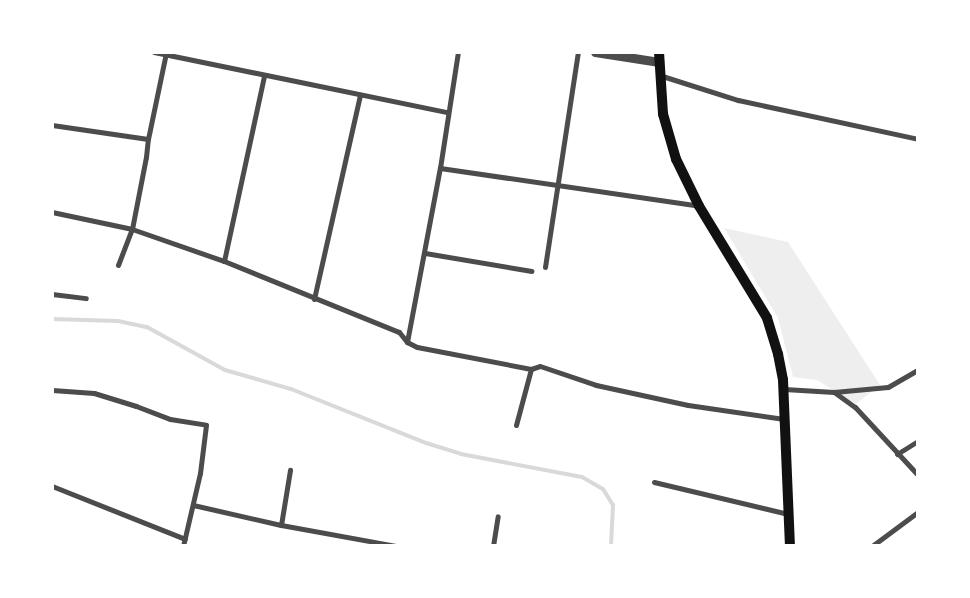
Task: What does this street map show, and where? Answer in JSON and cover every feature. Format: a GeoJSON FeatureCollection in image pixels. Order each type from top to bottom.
{"type":"FeatureCollection","features":[{"type":"Feature","properties":{"kind":"main road"},"geometry":{"type":"LineString","coordinates":[[659,57],[663,114],[668,137],[687,184],[699,206],[767,318],[778,354],[783,389],[790,546]]}},
{"type":"Feature","properties":{"kind":"street"},"geometry":{"type":"LineString","coordinates":[[154,52],[447,112]]}},
{"type":"Feature","properties":{"kind":"street"},"geometry":{"type":"LineString","coordinates":[[407,342],[440,168],[447,112],[458,52]]}},
{"type":"Feature","properties":{"kind":"street"},"geometry":{"type":"LineString","coordinates":[[545,267],[578,52]]}},
{"type":"Feature","properties":{"kind":"street"},"geometry":{"type":"LineString","coordinates":[[595,52],[659,57]]}},
{"type":"Feature","properties":{"kind":"street"},"geometry":{"type":"LineString","coordinates":[[118,265],[132,229],[166,54]]}},
{"type":"Feature","properties":{"kind":"street"},"geometry":{"type":"LineString","coordinates":[[659,75],[738,100],[918,139]]}},
{"type":"Feature","properties":{"kind":"street"},"geometry":{"type":"LineString","coordinates":[[224,261],[264,76]]}},
{"type":"Feature","properties":{"kind":"street"},"geometry":{"type":"LineString","coordinates":[[314,299],[360,95]]}},
{"type":"Feature","properties":{"kind":"street"},"geometry":{"type":"LineString","coordinates":[[52,125],[148,139]]}},
{"type":"Feature","properties":{"kind":"street"},"geometry":{"type":"LineString","coordinates":[[440,168],[699,206]]}},
{"type":"Feature","properties":{"kind":"street"},"geometry":{"type":"LineString","coordinates":[[52,212],[132,229],[224,261],[399,332],[407,342],[417,347],[531,369],[540,366],[596,386],[688,405],[784,419]]}},
{"type":"Feature","properties":{"kind":"street"},"geometry":{"type":"LineString","coordinates":[[424,253],[531,271]]}},
{"type":"Feature","properties":{"kind":"street"},"geometry":{"type":"LineString","coordinates":[[52,294],[86,298]]}},
{"type":"Feature","properties":{"kind":"street"},"geometry":{"type":"LineString","coordinates":[[516,425],[531,369]]}},
{"type":"Feature","properties":{"kind":"street"},"geometry":{"type":"LineString","coordinates":[[783,389],[834,392],[888,387],[918,370]]}},
{"type":"Feature","properties":{"kind":"street"},"geometry":{"type":"LineString","coordinates":[[52,390],[94,394],[136,406],[170,419],[206,425],[194,505],[183,546]]}},
{"type":"Feature","properties":{"kind":"street"},"geometry":{"type":"LineString","coordinates":[[834,392],[856,407],[918,475]]}},
{"type":"Feature","properties":{"kind":"street"},"geometry":{"type":"LineString","coordinates":[[897,454],[918,441]]}},
{"type":"Feature","properties":{"kind":"street"},"geometry":{"type":"LineString","coordinates":[[281,525],[290,470]]}},
{"type":"Feature","properties":{"kind":"street"},"geometry":{"type":"LineString","coordinates":[[654,482],[788,514]]}},
{"type":"Feature","properties":{"kind":"street"},"geometry":{"type":"LineString","coordinates":[[52,486],[185,539]]}},
{"type":"Feature","properties":{"kind":"street"},"geometry":{"type":"LineString","coordinates":[[194,505],[281,525],[397,546]]}},
{"type":"Feature","properties":{"kind":"street"},"geometry":{"type":"LineString","coordinates":[[872,546],[918,512]]}},
{"type":"Feature","properties":{"kind":"street"},"geometry":{"type":"LineString","coordinates":[[492,546],[498,516]]}},
{"type":"Feature","properties":{"kind":"shaded area"},"geometry":{"type":"Polygon","coordinates":[[[724,228],[788,242],[880,385],[856,404],[817,380],[793,377],[778,318],[724,228]]]}},
{"type":"Feature","properties":{"kind":"waterway"},"geometry":{"type":"LineString","coordinates":[[52,319],[118,321],[147,327],[225,370],[291,389],[426,443],[461,454],[582,477],[603,489],[613,505],[611,546]]}}]}
